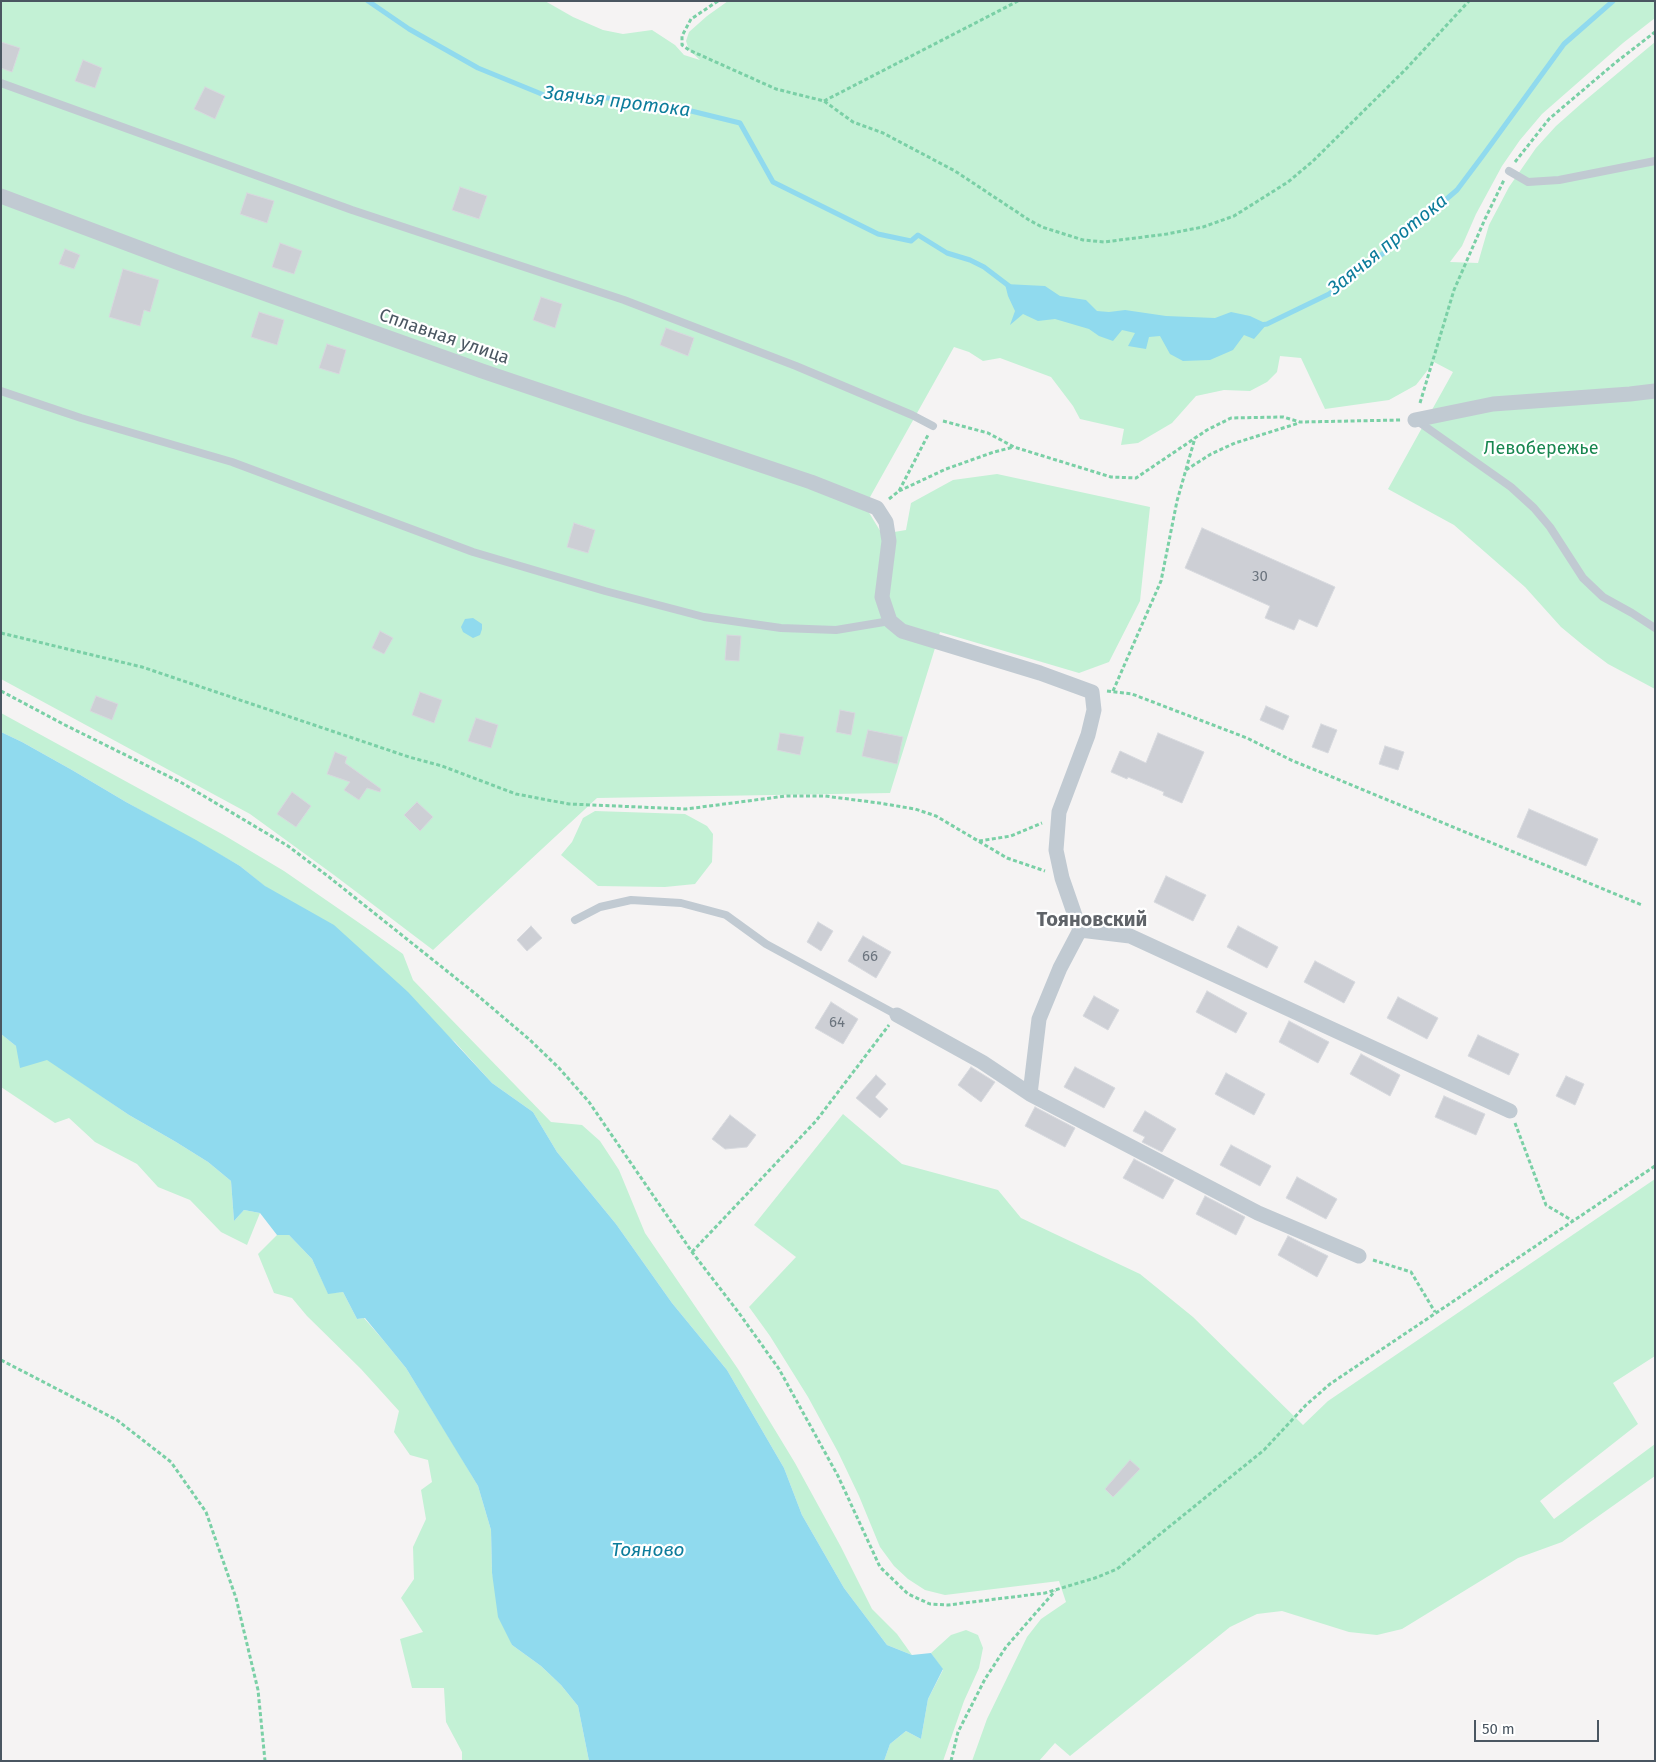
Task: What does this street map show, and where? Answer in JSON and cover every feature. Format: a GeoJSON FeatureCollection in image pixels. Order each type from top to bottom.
{"type":"FeatureCollection","features":[{"type":"Feature","properties":{"kind":"street","name":"Сплавная улица"},"geometry":{"type":"LineString","coordinates":[[1,196],[179,263],[482,371],[811,482],[877,508]]}},
{"type":"Feature","properties":{"kind":"street"},"geometry":{"type":"LineString","coordinates":[[1415,420],[1493,404],[1630,394],[1655,390]]}},
{"type":"Feature","properties":{"kind":"street"},"geometry":{"type":"LineString","coordinates":[[877,508],[886,522],[889,541],[882,597],[890,621],[902,631],[1040,672],[1092,692],[1094,710],[1088,735],[1059,812],[1056,850],[1062,878],[1080,930],[1060,968],[1039,1019],[1030,1094]]}},
{"type":"Feature","properties":{"kind":"street"},"geometry":{"type":"LineString","coordinates":[[1080,930],[1130,936],[1510,1111]]}},
{"type":"Feature","properties":{"kind":"street"},"geometry":{"type":"LineString","coordinates":[[897,1015],[982,1062],[1030,1094],[1258,1213],[1359,1256]]}},
{"type":"Feature","properties":{"kind":"lane"},"geometry":{"type":"LineString","coordinates":[[1,82],[352,210],[624,300],[796,366],[912,415],[933,426]]}},
{"type":"Feature","properties":{"kind":"lane"},"geometry":{"type":"LineString","coordinates":[[1509,171],[1528,182],[1559,180],[1655,161]]}},
{"type":"Feature","properties":{"kind":"lane"},"geometry":{"type":"LineString","coordinates":[[1,390],[81,418],[232,462],[473,552],[605,592],[704,617],[781,628],[836,630],[890,621]]}},
{"type":"Feature","properties":{"kind":"lane"},"geometry":{"type":"LineString","coordinates":[[1415,420],[1511,488],[1534,508],[1550,526],[1583,578],[1603,597],[1655,628]]}},
{"type":"Feature","properties":{"kind":"lane"},"geometry":{"type":"LineString","coordinates":[[575,920],[600,908],[631,900],[681,904],[726,915],[766,944],[897,1015]]}},
{"type":"Feature","properties":{"kind":"path"},"geometry":{"type":"LineString","coordinates":[[718,1],[691,19],[682,36],[682,45],[689,50],[776,89],[824,101],[853,122],[883,133],[955,171],[1028,220],[1042,227],[1083,240],[1104,242],[1167,234],[1203,227],[1234,216],[1288,182],[1313,161],[1406,69],[1469,1]]}},
{"type":"Feature","properties":{"kind":"path"},"geometry":{"type":"LineString","coordinates":[[824,101],[1018,1]]}},
{"type":"Feature","properties":{"kind":"path"},"geometry":{"type":"LineString","coordinates":[[899,491],[933,426],[943,421],[988,433],[1014,447],[1111,477],[1136,478],[1207,430],[1231,418],[1283,417],[1300,422],[1415,420],[1454,290],[1485,219],[1509,171],[1549,119],[1615,62],[1655,32]]}},
{"type":"Feature","properties":{"kind":"path"},"geometry":{"type":"LineString","coordinates":[[1185,471],[1211,454],[1300,422]]}},
{"type":"Feature","properties":{"kind":"path"},"geometry":{"type":"LineString","coordinates":[[1113,691],[1161,581],[1177,501],[1195,438]]}},
{"type":"Feature","properties":{"kind":"path"},"geometry":{"type":"LineString","coordinates":[[877,508],[899,491],[946,469],[1014,447]]}},
{"type":"Feature","properties":{"kind":"path"},"geometry":{"type":"LineString","coordinates":[[1,633],[142,667],[409,757],[442,766],[516,794],[569,804],[686,809],[786,796],[825,796],[915,809],[936,816],[1006,858],[1062,878]]}},
{"type":"Feature","properties":{"kind":"path"},"geometry":{"type":"LineString","coordinates":[[1,691],[182,783],[288,846],[530,1040],[589,1102],[692,1252],[779,1369],[838,1476],[880,1567],[908,1594],[930,1604],[948,1604],[1045,1593],[1096,1578],[1117,1569],[1264,1450],[1306,1405],[1330,1384],[1655,1166]]}},
{"type":"Feature","properties":{"kind":"path"},"geometry":{"type":"LineString","coordinates":[[1092,692],[1113,691],[1132,694],[1247,738],[1291,760],[1642,905]]}},
{"type":"Feature","properties":{"kind":"path"},"geometry":{"type":"LineString","coordinates":[[979,841],[1011,836],[1041,824],[1059,812]]}},
{"type":"Feature","properties":{"kind":"path"},"geometry":{"type":"LineString","coordinates":[[692,1252],[816,1121],[897,1015]]}},
{"type":"Feature","properties":{"kind":"path"},"geometry":{"type":"LineString","coordinates":[[1510,1111],[1546,1205],[1573,1221]]}},
{"type":"Feature","properties":{"kind":"path"},"geometry":{"type":"LineString","coordinates":[[1359,1256],[1411,1272],[1436,1312]]}},
{"type":"Feature","properties":{"kind":"path"},"geometry":{"type":"LineString","coordinates":[[1,1360],[116,1420],[171,1462],[206,1512],[236,1598],[258,1690],[265,1761]]}},
{"type":"Feature","properties":{"kind":"path"},"geometry":{"type":"LineString","coordinates":[[951,1761],[958,1732],[985,1679],[1006,1647],[1056,1590]]}},
{"type":"Feature","properties":{"kind":"green space","name":"Левобережье"},"geometry":{"type":"Polygon","coordinates":[[[1,1],[545,1],[573,17],[603,30],[623,34],[652,30],[675,45],[684,55],[700,60],[689,50],[686,41],[689,32],[728,1],[1655,1],[1655,18],[1623,43],[1542,114],[1520,140],[1502,166],[1476,214],[1462,246],[1450,262],[1478,263],[1489,225],[1509,187],[1536,148],[1556,126],[1655,42],[1655,689],[1608,664],[1584,646],[1561,627],[1525,587],[1454,525],[1388,489],[1453,372],[1434,362],[1416,385],[1389,400],[1325,409],[1301,358],[1280,356],[1277,372],[1267,382],[1250,391],[1224,390],[1196,396],[1172,423],[1138,443],[1121,445],[1124,429],[1080,419],[1073,406],[1051,377],[1000,358],[983,361],[969,352],[954,347],[865,506],[882,534],[906,530],[911,503],[953,480],[997,474],[1150,507],[1140,601],[1109,662],[1079,673],[940,632],[890,793],[597,798],[433,950],[250,814],[1,679],[1,1]]]}},
{"type":"Feature","properties":{"kind":"green space"},"geometry":{"type":"Polygon","coordinates":[[[1,713],[222,834],[284,871],[403,954],[413,980],[551,1122],[582,1125],[600,1141],[619,1170],[645,1233],[738,1369],[795,1463],[841,1547],[872,1609],[897,1634],[912,1655],[887,1645],[844,1588],[802,1515],[784,1468],[727,1370],[672,1303],[616,1224],[557,1152],[533,1112],[492,1083],[455,1042],[240,866],[72,770],[1,732],[1,713]]]}},
{"type":"Feature","properties":{"kind":"green space"},"geometry":{"type":"Polygon","coordinates":[[[595,811],[685,814],[707,826],[713,834],[712,862],[695,884],[665,887],[598,886],[561,855],[572,842],[583,818],[595,811]]]}},
{"type":"Feature","properties":{"kind":"green space"},"geometry":{"type":"Polygon","coordinates":[[[1,1034],[16,1046],[47,1059],[129,1115],[208,1162],[231,1181],[234,1221],[244,1210],[260,1213],[247,1245],[221,1232],[190,1200],[158,1187],[137,1164],[95,1142],[69,1118],[55,1123],[1,1087],[1,1034]]]}},
{"type":"Feature","properties":{"kind":"green space"},"geometry":{"type":"Polygon","coordinates":[[[843,1114],[902,1164],[998,1190],[1021,1218],[1140,1274],[1193,1317],[1303,1425],[1328,1401],[1655,1179],[1655,1356],[1613,1383],[1638,1424],[1540,1501],[1554,1519],[1655,1444],[1655,1476],[1562,1542],[1518,1558],[1402,1629],[1377,1635],[1349,1632],[1282,1611],[1257,1614],[1230,1627],[1070,1756],[1055,1743],[1039,1761],[972,1761],[987,1719],[1027,1637],[1041,1619],[1066,1602],[1059,1581],[945,1595],[925,1590],[908,1579],[894,1566],[880,1547],[838,1452],[808,1397],[770,1336],[749,1307],[796,1257],[754,1225],[843,1114]]]}},
{"type":"Feature","properties":{"kind":"green space"},"geometry":{"type":"Polygon","coordinates":[[[277,1235],[289,1235],[312,1259],[328,1293],[343,1292],[357,1319],[364,1318],[406,1368],[478,1486],[491,1530],[492,1573],[512,1645],[541,1666],[561,1685],[578,1706],[589,1761],[462,1761],[462,1752],[446,1722],[444,1688],[412,1688],[400,1639],[423,1632],[401,1598],[414,1579],[413,1547],[426,1519],[421,1490],[432,1482],[428,1460],[410,1455],[394,1432],[399,1411],[361,1369],[307,1316],[292,1298],[274,1293],[258,1254],[277,1235]]]}},
{"type":"Feature","properties":{"kind":"green space"},"geometry":{"type":"Polygon","coordinates":[[[966,1630],[978,1635],[983,1648],[979,1668],[964,1701],[943,1761],[884,1761],[890,1744],[906,1731],[921,1739],[928,1699],[943,1670],[931,1653],[951,1635],[966,1630]]]}},
{"type":"Feature","properties":{"kind":"water"},"geometry":{"type":"Polygon","coordinates":[[[1005,284],[1045,286],[1060,296],[1086,300],[1097,311],[1125,310],[1166,316],[1215,318],[1231,312],[1250,316],[1267,324],[1254,339],[1244,335],[1233,350],[1210,360],[1183,361],[1170,354],[1160,336],[1149,337],[1146,349],[1128,346],[1135,333],[1122,330],[1113,341],[1099,336],[1089,329],[1055,319],[1038,321],[1023,314],[1010,325],[1015,311],[1005,284]]]}},
{"type":"Feature","properties":{"kind":"water"},"geometry":{"type":"Polygon","coordinates":[[[473,618],[482,624],[482,629],[480,635],[473,638],[463,632],[461,627],[465,619],[473,618]]]}},
{"type":"Feature","properties":{"kind":"water","name":"Тояново"},"geometry":{"type":"Polygon","coordinates":[[[1,732],[196,840],[240,866],[265,886],[334,925],[408,992],[492,1083],[533,1112],[557,1152],[616,1224],[672,1303],[727,1370],[784,1468],[802,1515],[844,1588],[887,1645],[912,1655],[931,1653],[943,1669],[928,1699],[921,1739],[906,1731],[890,1744],[884,1761],[589,1761],[578,1706],[561,1685],[541,1666],[512,1645],[498,1617],[492,1573],[491,1530],[478,1486],[406,1368],[384,1341],[365,1318],[357,1319],[343,1292],[328,1294],[312,1259],[289,1235],[277,1235],[260,1213],[244,1210],[234,1221],[231,1181],[208,1162],[129,1115],[47,1060],[20,1068],[16,1046],[1,1034],[1,732]]]}},
{"type":"Feature","properties":{"kind":"building"},"geometry":{"type":"Polygon","coordinates":[[[1,42],[20,48],[12,72],[1,68],[1,42]]]}},
{"type":"Feature","properties":{"kind":"building"},"geometry":{"type":"Polygon","coordinates":[[[83,60],[102,68],[95,88],[75,81],[83,60]]]}},
{"type":"Feature","properties":{"kind":"building"},"geometry":{"type":"Polygon","coordinates":[[[205,87],[225,96],[215,119],[194,109],[205,87]]]}},
{"type":"Feature","properties":{"kind":"building"},"geometry":{"type":"Polygon","coordinates":[[[460,187],[487,196],[479,219],[452,210],[460,187]]]}},
{"type":"Feature","properties":{"kind":"building"},"geometry":{"type":"Polygon","coordinates":[[[247,193],[274,201],[267,223],[240,214],[247,193]]]}},
{"type":"Feature","properties":{"kind":"building"},"geometry":{"type":"Polygon","coordinates":[[[280,243],[302,251],[294,274],[272,267],[280,243]]]}},
{"type":"Feature","properties":{"kind":"building"},"geometry":{"type":"Polygon","coordinates":[[[65,249],[80,255],[74,269],[59,264],[65,249]]]}},
{"type":"Feature","properties":{"kind":"building"},"geometry":{"type":"Polygon","coordinates":[[[123,269],[159,280],[150,312],[144,310],[140,326],[109,317],[123,269]]]}},
{"type":"Feature","properties":{"kind":"building"},"geometry":{"type":"Polygon","coordinates":[[[541,297],[562,304],[555,328],[533,320],[541,297]]]}},
{"type":"Feature","properties":{"kind":"building"},"geometry":{"type":"Polygon","coordinates":[[[259,312],[284,320],[277,345],[251,337],[259,312]]]}},
{"type":"Feature","properties":{"kind":"building"},"geometry":{"type":"Polygon","coordinates":[[[666,328],[694,338],[688,356],[660,345],[666,328]]]}},
{"type":"Feature","properties":{"kind":"building"},"geometry":{"type":"Polygon","coordinates":[[[327,344],[346,350],[339,374],[319,368],[327,344]]]}},
{"type":"Feature","properties":{"kind":"building"},"geometry":{"type":"Polygon","coordinates":[[[574,523],[595,530],[588,553],[567,547],[574,523]]]}},
{"type":"Feature","properties":{"kind":"building"},"geometry":{"type":"Polygon","coordinates":[[[1202,528],[1335,587],[1317,627],[1299,619],[1294,630],[1265,618],[1270,606],[1185,568],[1202,528]]]}},
{"type":"Feature","properties":{"kind":"building"},"geometry":{"type":"Polygon","coordinates":[[[380,631],[393,638],[384,654],[372,648],[380,631]]]}},
{"type":"Feature","properties":{"kind":"building"},"geometry":{"type":"Polygon","coordinates":[[[727,635],[741,636],[739,661],[725,660],[727,635]]]}},
{"type":"Feature","properties":{"kind":"building"},"geometry":{"type":"Polygon","coordinates":[[[420,692],[442,700],[434,723],[412,715],[420,692]]]}},
{"type":"Feature","properties":{"kind":"building"},"geometry":{"type":"Polygon","coordinates":[[[96,696],[118,704],[112,720],[90,711],[96,696]]]}},
{"type":"Feature","properties":{"kind":"building"},"geometry":{"type":"Polygon","coordinates":[[[1266,706],[1289,716],[1283,730],[1260,720],[1266,706]]]}},
{"type":"Feature","properties":{"kind":"building"},"geometry":{"type":"Polygon","coordinates":[[[840,710],[855,713],[851,735],[836,732],[840,710]]]}},
{"type":"Feature","properties":{"kind":"building"},"geometry":{"type":"Polygon","coordinates":[[[476,718],[498,725],[491,748],[468,741],[476,718]]]}},
{"type":"Feature","properties":{"kind":"building"},"geometry":{"type":"Polygon","coordinates":[[[1321,724],[1337,730],[1328,753],[1312,747],[1321,724]]]}},
{"type":"Feature","properties":{"kind":"building"},"geometry":{"type":"Polygon","coordinates":[[[868,730],[903,737],[897,764],[862,756],[868,730]]]}},
{"type":"Feature","properties":{"kind":"building"},"geometry":{"type":"Polygon","coordinates":[[[780,733],[804,737],[800,755],[777,750],[780,733]]]}},
{"type":"Feature","properties":{"kind":"building"},"geometry":{"type":"Polygon","coordinates":[[[1158,733],[1204,752],[1182,803],[1163,795],[1164,792],[1111,772],[1120,751],[1146,763],[1158,733]]]}},
{"type":"Feature","properties":{"kind":"building"},"geometry":{"type":"Polygon","coordinates":[[[1385,746],[1404,752],[1398,770],[1379,764],[1385,746]]]}},
{"type":"Feature","properties":{"kind":"building"},"geometry":{"type":"Polygon","coordinates":[[[335,752],[347,757],[345,763],[381,789],[380,792],[367,788],[359,800],[344,790],[350,782],[327,774],[335,752]]]}},
{"type":"Feature","properties":{"kind":"building"},"geometry":{"type":"Polygon","coordinates":[[[292,792],[311,806],[296,827],[277,814],[292,792]]]}},
{"type":"Feature","properties":{"kind":"building"},"geometry":{"type":"Polygon","coordinates":[[[417,802],[433,817],[420,831],[404,815],[417,802]]]}},
{"type":"Feature","properties":{"kind":"building"},"geometry":{"type":"Polygon","coordinates":[[[1529,809],[1598,839],[1586,866],[1517,837],[1529,809]]]}},
{"type":"Feature","properties":{"kind":"building"},"geometry":{"type":"Polygon","coordinates":[[[1166,876],[1206,895],[1193,921],[1154,902],[1166,876]]]}},
{"type":"Feature","properties":{"kind":"building"},"geometry":{"type":"Polygon","coordinates":[[[818,922],[833,931],[821,951],[807,942],[818,922]]]}},
{"type":"Feature","properties":{"kind":"building"},"geometry":{"type":"Polygon","coordinates":[[[531,926],[542,938],[527,951],[517,940],[531,926]]]}},
{"type":"Feature","properties":{"kind":"building"},"geometry":{"type":"Polygon","coordinates":[[[1238,926],[1278,947],[1267,968],[1227,947],[1238,926]]]}},
{"type":"Feature","properties":{"kind":"building"},"geometry":{"type":"Polygon","coordinates":[[[863,936],[891,952],[876,978],[848,961],[863,936]]]}},
{"type":"Feature","properties":{"kind":"building"},"geometry":{"type":"Polygon","coordinates":[[[1315,961],[1355,982],[1344,1003],[1304,982],[1315,961]]]}},
{"type":"Feature","properties":{"kind":"building"},"geometry":{"type":"Polygon","coordinates":[[[1207,991],[1247,1013],[1236,1033],[1196,1012],[1207,991]]]}},
{"type":"Feature","properties":{"kind":"building"},"geometry":{"type":"Polygon","coordinates":[[[1094,996],[1119,1010],[1108,1030],[1083,1016],[1094,996]]]}},
{"type":"Feature","properties":{"kind":"building"},"geometry":{"type":"Polygon","coordinates":[[[1398,997],[1438,1018],[1427,1039],[1387,1018],[1398,997]]]}},
{"type":"Feature","properties":{"kind":"building"},"geometry":{"type":"Polygon","coordinates":[[[831,1002],[858,1019],[843,1044],[815,1028],[831,1002]]]}},
{"type":"Feature","properties":{"kind":"building"},"geometry":{"type":"Polygon","coordinates":[[[1289,1021],[1329,1042],[1318,1063],[1279,1042],[1289,1021]]]}},
{"type":"Feature","properties":{"kind":"building"},"geometry":{"type":"Polygon","coordinates":[[[1478,1035],[1519,1054],[1509,1075],[1468,1056],[1478,1035]]]}},
{"type":"Feature","properties":{"kind":"building"},"geometry":{"type":"Polygon","coordinates":[[[1361,1054],[1400,1075],[1390,1096],[1350,1074],[1361,1054]]]}},
{"type":"Feature","properties":{"kind":"building"},"geometry":{"type":"Polygon","coordinates":[[[971,1067],[995,1082],[981,1102],[958,1085],[971,1067]]]}},
{"type":"Feature","properties":{"kind":"building"},"geometry":{"type":"Polygon","coordinates":[[[1075,1067],[1115,1088],[1104,1108],[1064,1087],[1075,1067]]]}},
{"type":"Feature","properties":{"kind":"building"},"geometry":{"type":"Polygon","coordinates":[[[1226,1073],[1265,1094],[1254,1115],[1215,1094],[1226,1073]]]}},
{"type":"Feature","properties":{"kind":"building"},"geometry":{"type":"Polygon","coordinates":[[[876,1075],[886,1084],[875,1097],[888,1109],[880,1118],[856,1098],[876,1075]]]}},
{"type":"Feature","properties":{"kind":"building"},"geometry":{"type":"Polygon","coordinates":[[[1566,1076],[1584,1084],[1575,1105],[1556,1096],[1566,1076]]]}},
{"type":"Feature","properties":{"kind":"building"},"geometry":{"type":"Polygon","coordinates":[[[1444,1096],[1485,1114],[1476,1135],[1435,1117],[1444,1096]]]}},
{"type":"Feature","properties":{"kind":"building"},"geometry":{"type":"Polygon","coordinates":[[[1035,1107],[1075,1128],[1065,1147],[1025,1126],[1035,1107]]]}},
{"type":"Feature","properties":{"kind":"building"},"geometry":{"type":"Polygon","coordinates":[[[1145,1111],[1176,1129],[1162,1152],[1142,1142],[1145,1137],[1133,1131],[1145,1111]]]}},
{"type":"Feature","properties":{"kind":"building"},"geometry":{"type":"Polygon","coordinates":[[[730,1115],[756,1135],[747,1147],[725,1149],[712,1139],[730,1115]]]}},
{"type":"Feature","properties":{"kind":"building"},"geometry":{"type":"Polygon","coordinates":[[[1231,1145],[1271,1166],[1260,1186],[1220,1165],[1231,1145]]]}},
{"type":"Feature","properties":{"kind":"building"},"geometry":{"type":"Polygon","coordinates":[[[1134,1159],[1174,1180],[1163,1199],[1123,1178],[1134,1159]]]}},
{"type":"Feature","properties":{"kind":"building"},"geometry":{"type":"Polygon","coordinates":[[[1297,1177],[1337,1199],[1326,1219],[1286,1198],[1297,1177]]]}},
{"type":"Feature","properties":{"kind":"building"},"geometry":{"type":"Polygon","coordinates":[[[1205,1196],[1245,1217],[1236,1235],[1196,1214],[1205,1196]]]}},
{"type":"Feature","properties":{"kind":"building"},"geometry":{"type":"Polygon","coordinates":[[[1288,1236],[1328,1256],[1317,1277],[1278,1255],[1288,1236]]]}},
{"type":"Feature","properties":{"kind":"building"},"geometry":{"type":"Polygon","coordinates":[[[1130,1460],[1140,1469],[1113,1497],[1105,1489],[1130,1460]]]}},
{"type":"Feature","properties":{"kind":"waterway","name":"Заячья протока"},"geometry":{"type":"LineString","coordinates":[[368,1],[409,29],[478,68],[544,95],[608,98],[679,108],[740,123],[773,182],[878,234],[911,241],[918,235],[947,253],[970,260],[984,267],[1009,286]]}},
{"type":"Feature","properties":{"kind":"waterway","name":"Заячья протока"},"geometry":{"type":"LineString","coordinates":[[1260,325],[1267,324],[1329,294],[1385,252],[1457,190],[1564,44],[1613,1]]}},
{"type":"Feature","properties":{"kind":"district","name":"Тояновский"},"geometry":{"type":"Point","coordinates":[1092,920]}}]}
